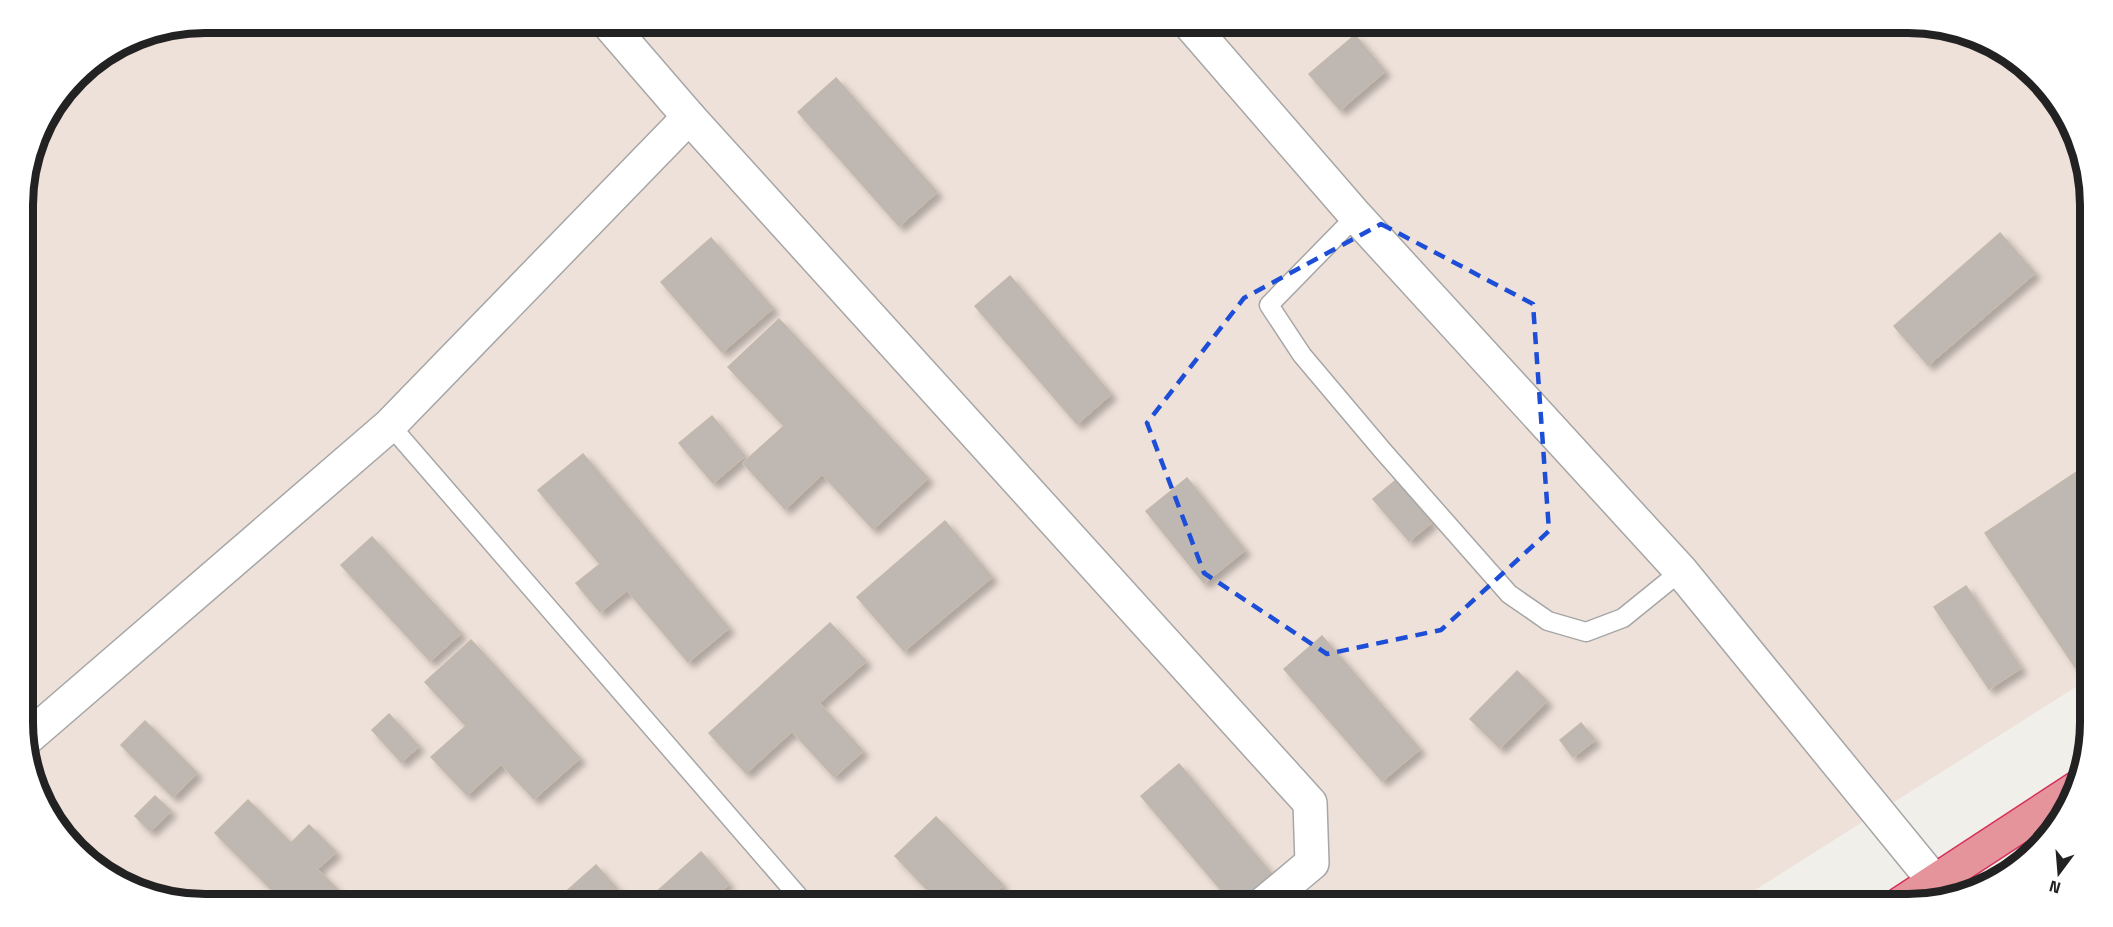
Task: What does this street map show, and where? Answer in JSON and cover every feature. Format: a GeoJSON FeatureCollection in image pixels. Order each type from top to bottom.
{"type":"FeatureCollection","features":[{"type":"Feature","properties":{"kind":"highway"},"geometry":{"type":"LineString","coordinates":[[1916,894],[2062,798]]}},
{"type":"Feature","properties":{"kind":"street"},"geometry":{"type":"LineString","coordinates":[[616,33],[689,117],[1310,803],[1312,862],[1275,894]]}},
{"type":"Feature","properties":{"kind":"street"},"geometry":{"type":"LineString","coordinates":[[1198,33],[1356,216],[1681,571],[1935,882]]}},
{"type":"Feature","properties":{"kind":"street"},"geometry":{"type":"LineString","coordinates":[[33,733],[390,425],[689,117]]}},
{"type":"Feature","properties":{"kind":"lane"},"geometry":{"type":"LineString","coordinates":[[1356,216],[1269,305],[1302,355],[1509,594],[1548,621],[1586,632],[1623,618],[1681,571]]}},
{"type":"Feature","properties":{"kind":"lane"},"geometry":{"type":"LineString","coordinates":[[390,425],[796,894]]}},
{"type":"Feature","properties":{"kind":"highlighted area"},"geometry":{"type":"Polygon","coordinates":[[[1381,224],[1533,304],[1549,531],[1441,630],[1327,654],[1204,573],[1147,423],[1244,298],[1381,224]]]}},
{"type":"Feature","properties":{"kind":"shaded area"},"geometry":{"type":"Polygon","coordinates":[[[1908,33],[1941,36],[1974,46],[1994,56],[2030,83],[2057,119],[2067,139],[2079,183],[2080,684],[1749,894],[205,894],[172,891],[139,881],[119,871],[83,844],[56,808],[46,788],[34,744],[33,194],[39,161],[56,119],[69,100],[92,76],[119,56],[139,46],[183,34],[1908,33]]]}},
{"type":"Feature","properties":{"kind":"building"},"geometry":{"type":"Polygon","coordinates":[[[1355,35],[1385,71],[1340,110],[1309,74],[1355,35]]]}},
{"type":"Feature","properties":{"kind":"building"},"geometry":{"type":"Polygon","coordinates":[[[836,78],[937,192],[899,226],[798,112],[836,78]]]}},
{"type":"Feature","properties":{"kind":"building"},"geometry":{"type":"Polygon","coordinates":[[[2000,233],[2035,273],[1928,365],[1894,326],[2000,233]]]}},
{"type":"Feature","properties":{"kind":"building"},"geometry":{"type":"Polygon","coordinates":[[[711,238],[773,308],[722,352],[661,282],[711,238]]]}},
{"type":"Feature","properties":{"kind":"building"},"geometry":{"type":"Polygon","coordinates":[[[1010,276],[1111,394],[1077,424],[975,306],[1010,276]]]}},
{"type":"Feature","properties":{"kind":"building"},"geometry":{"type":"Polygon","coordinates":[[[779,319],[928,478],[873,529],[822,474],[785,509],[743,463],[784,426],[728,367],[779,319]]]}},
{"type":"Feature","properties":{"kind":"building"},"geometry":{"type":"Polygon","coordinates":[[[712,416],[745,456],[713,483],[679,443],[712,416]]]}},
{"type":"Feature","properties":{"kind":"building"},"geometry":{"type":"Polygon","coordinates":[[[583,454],[729,628],[688,662],[627,590],[600,612],[576,583],[600,564],[538,490],[583,454]]]}},
{"type":"Feature","properties":{"kind":"building"},"geometry":{"type":"Polygon","coordinates":[[[2080,470],[2080,668],[2077,670],[1985,533],[2080,470]]]}},
{"type":"Feature","properties":{"kind":"building"},"geometry":{"type":"Polygon","coordinates":[[[1187,478],[1245,550],[1204,583],[1146,511],[1187,478]]]}},
{"type":"Feature","properties":{"kind":"building"},"geometry":{"type":"Polygon","coordinates":[[[1396,480],[1432,522],[1409,541],[1373,499],[1396,480]]]}},
{"type":"Feature","properties":{"kind":"building"},"geometry":{"type":"Polygon","coordinates":[[[945,521],[992,577],[904,651],[857,597],[945,521]]]}},
{"type":"Feature","properties":{"kind":"building"},"geometry":{"type":"Polygon","coordinates":[[[372,537],[461,633],[430,661],[341,565],[372,537]]]}},
{"type":"Feature","properties":{"kind":"building"},"geometry":{"type":"Polygon","coordinates":[[[1966,586],[2021,668],[1989,689],[1934,607],[1966,586]]]}},
{"type":"Feature","properties":{"kind":"building"},"geometry":{"type":"Polygon","coordinates":[[[830,623],[866,661],[819,703],[863,751],[834,777],[792,731],[746,773],[709,733],[830,623]]]}},
{"type":"Feature","properties":{"kind":"building"},"geometry":{"type":"Polygon","coordinates":[[[1322,636],[1420,749],[1382,781],[1284,669],[1322,636]]]}},
{"type":"Feature","properties":{"kind":"building"},"geometry":{"type":"Polygon","coordinates":[[[471,640],[580,758],[534,799],[501,764],[467,795],[431,757],[466,726],[425,682],[471,640]]]}},
{"type":"Feature","properties":{"kind":"building"},"geometry":{"type":"Polygon","coordinates":[[[1517,671],[1547,701],[1500,748],[1470,719],[1517,671]]]}},
{"type":"Feature","properties":{"kind":"building"},"geometry":{"type":"Polygon","coordinates":[[[389,714],[419,746],[401,762],[372,730],[389,714]]]}},
{"type":"Feature","properties":{"kind":"building"},"geometry":{"type":"Polygon","coordinates":[[[145,721],[197,773],[173,797],[121,745],[145,721]]]}},
{"type":"Feature","properties":{"kind":"building"},"geometry":{"type":"Polygon","coordinates":[[[1581,723],[1595,740],[1573,757],[1560,740],[1581,723]]]}},
{"type":"Feature","properties":{"kind":"building"},"geometry":{"type":"Polygon","coordinates":[[[1179,764],[1277,880],[1261,894],[1224,894],[1141,796],[1179,764]]]}},
{"type":"Feature","properties":{"kind":"building"},"geometry":{"type":"Polygon","coordinates":[[[155,796],[171,811],[150,831],[135,816],[155,796]]]}},
{"type":"Feature","properties":{"kind":"building"},"geometry":{"type":"Polygon","coordinates":[[[248,800],[291,843],[309,825],[336,852],[317,869],[338,890],[334,894],[276,894],[215,833],[248,800]]]}},
{"type":"Feature","properties":{"kind":"building"},"geometry":{"type":"Polygon","coordinates":[[[936,817],[1003,885],[993,894],[931,894],[895,856],[936,817]]]}},
{"type":"Feature","properties":{"kind":"building"},"geometry":{"type":"Polygon","coordinates":[[[701,852],[729,884],[718,894],[654,894],[701,852]]]}},
{"type":"Feature","properties":{"kind":"building"},"geometry":{"type":"Polygon","coordinates":[[[596,865],[622,894],[563,894],[596,865]]]}}]}
